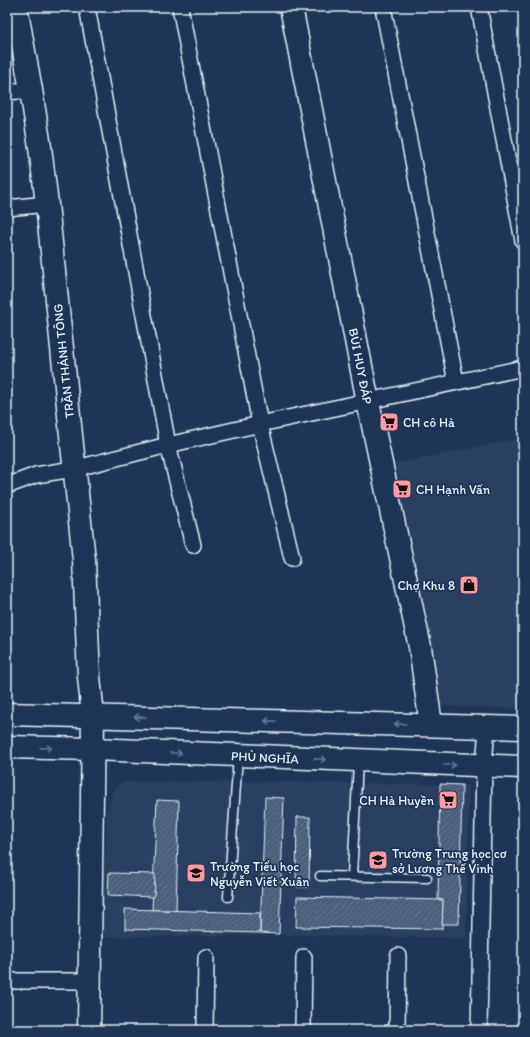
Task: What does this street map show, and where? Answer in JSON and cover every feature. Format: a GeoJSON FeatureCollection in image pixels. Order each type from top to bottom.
{"type":"FeatureCollection","features":[{"type":"Feature","properties":{"kind":"street","name":"TRẦN THÁNH TÔNG"},"geometry":{"type":"LineString","coordinates":[[16,7],[40,147],[73,469],[84,560],[89,677],[93,716],[89,1030]]}},
{"type":"Feature","properties":{"kind":"street"},"geometry":{"type":"LineString","coordinates":[[87,7],[168,445],[193,545]]}},
{"type":"Feature","properties":{"kind":"street"},"geometry":{"type":"LineString","coordinates":[[180,7],[260,424],[292,558]]}},
{"type":"Feature","properties":{"kind":"street","name":"BÙI HUY ĐÁP"},"geometry":{"type":"LineString","coordinates":[[291,7],[368,402],[420,647],[431,725]]}},
{"type":"Feature","properties":{"kind":"street"},"geometry":{"type":"LineString","coordinates":[[383,7],[456,382]]}},
{"type":"Feature","properties":{"kind":"street"},"geometry":{"type":"LineString","coordinates":[[479,7],[523,241]]}},
{"type":"Feature","properties":{"kind":"street"},"geometry":{"type":"LineString","coordinates":[[7,92],[31,90]]}},
{"type":"Feature","properties":{"kind":"street"},"geometry":{"type":"LineString","coordinates":[[7,208],[47,204]]}},
{"type":"Feature","properties":{"kind":"street"},"geometry":{"type":"LineString","coordinates":[[12,484],[36,475],[73,469],[260,424],[523,368]]}},
{"type":"Feature","properties":{"kind":"street"},"geometry":{"type":"LineString","coordinates":[[7,714],[523,728]]}},
{"type":"Feature","properties":{"kind":"street"},"geometry":{"type":"LineString","coordinates":[[479,1030],[484,766],[487,727]]}},
{"type":"Feature","properties":{"kind":"street","name":"PHÙ NGHĨA"},"geometry":{"type":"LineString","coordinates":[[7,747],[92,749],[523,767]]}},
{"type":"Feature","properties":{"kind":"street"},"geometry":{"type":"LineString","coordinates":[[397,1030],[398,956]]}},
{"type":"Feature","properties":{"kind":"street"},"geometry":{"type":"LineString","coordinates":[[205,1030],[206,957]]}},
{"type":"Feature","properties":{"kind":"street"},"geometry":{"type":"LineString","coordinates":[[303,1030],[304,957]]}},
{"type":"Feature","properties":{"kind":"street"},"geometry":{"type":"LineString","coordinates":[[7,981],[90,981]]}},
{"type":"Feature","properties":{"kind":"lane"},"geometry":{"type":"LineString","coordinates":[[228,897],[238,755]]}},
{"type":"Feature","properties":{"kind":"lane"},"geometry":{"type":"LineString","coordinates":[[352,876],[358,761]]}},
{"type":"Feature","properties":{"kind":"lane"},"geometry":{"type":"LineString","coordinates":[[320,876],[427,878]]}},
{"type":"Feature","properties":{"kind":"shaded area","name":"Chợ Khu 8"},"geometry":{"type":"Polygon","coordinates":[[[523,438],[523,709],[438,706],[394,464],[523,438]]]}},
{"type":"Feature","properties":{"kind":"shaded area"},"geometry":{"type":"Polygon","coordinates":[[[122,782],[290,782],[469,785],[466,938],[287,935],[102,937],[107,812],[113,790],[122,782]]]}},
{"type":"Feature","properties":{"kind":"building"},"geometry":{"type":"Polygon","coordinates":[[[440,784],[462,785],[459,924],[442,924],[443,900],[438,900],[440,784]]]}},
{"type":"Feature","properties":{"kind":"building"},"geometry":{"type":"Polygon","coordinates":[[[265,797],[284,798],[279,934],[260,933],[265,797]]]}},
{"type":"Feature","properties":{"kind":"building"},"geometry":{"type":"Polygon","coordinates":[[[157,800],[179,801],[176,910],[152,910],[157,800]]]}},
{"type":"Feature","properties":{"kind":"building"},"geometry":{"type":"Polygon","coordinates":[[[297,817],[310,817],[309,887],[296,887],[297,817]]]}},
{"type":"Feature","properties":{"kind":"building"},"geometry":{"type":"Polygon","coordinates":[[[109,873],[155,874],[154,897],[108,895],[109,873]]]}},
{"type":"Feature","properties":{"kind":"building"},"geometry":{"type":"Polygon","coordinates":[[[297,897],[443,900],[442,929],[296,927],[297,897]]]}},
{"type":"Feature","properties":{"kind":"building"},"geometry":{"type":"Polygon","coordinates":[[[125,909],[260,913],[260,933],[125,929],[125,909]]]}},
{"type":"Feature","properties":{"kind":"place","name":"CH cô Hà"},"geometry":{"type":"Point","coordinates":[389,422]}},
{"type":"Feature","properties":{"kind":"place","name":"CH Hạnh Vấn"},"geometry":{"type":"Point","coordinates":[402,489]}},
{"type":"Feature","properties":{"kind":"place","name":"Chợ Khu 8"},"geometry":{"type":"Point","coordinates":[469,585]}},
{"type":"Feature","properties":{"kind":"place","name":"CH Hà Huyền"},"geometry":{"type":"Point","coordinates":[448,800]}},
{"type":"Feature","properties":{"kind":"place","name":"Trường Trung học cơ sở Lương Thế Vinh"},"geometry":{"type":"Point","coordinates":[378,860]}},
{"type":"Feature","properties":{"kind":"place","name":"Trường Tiểu học Nguyễn Viết Xuân"},"geometry":{"type":"Point","coordinates":[196,873]}}]}
